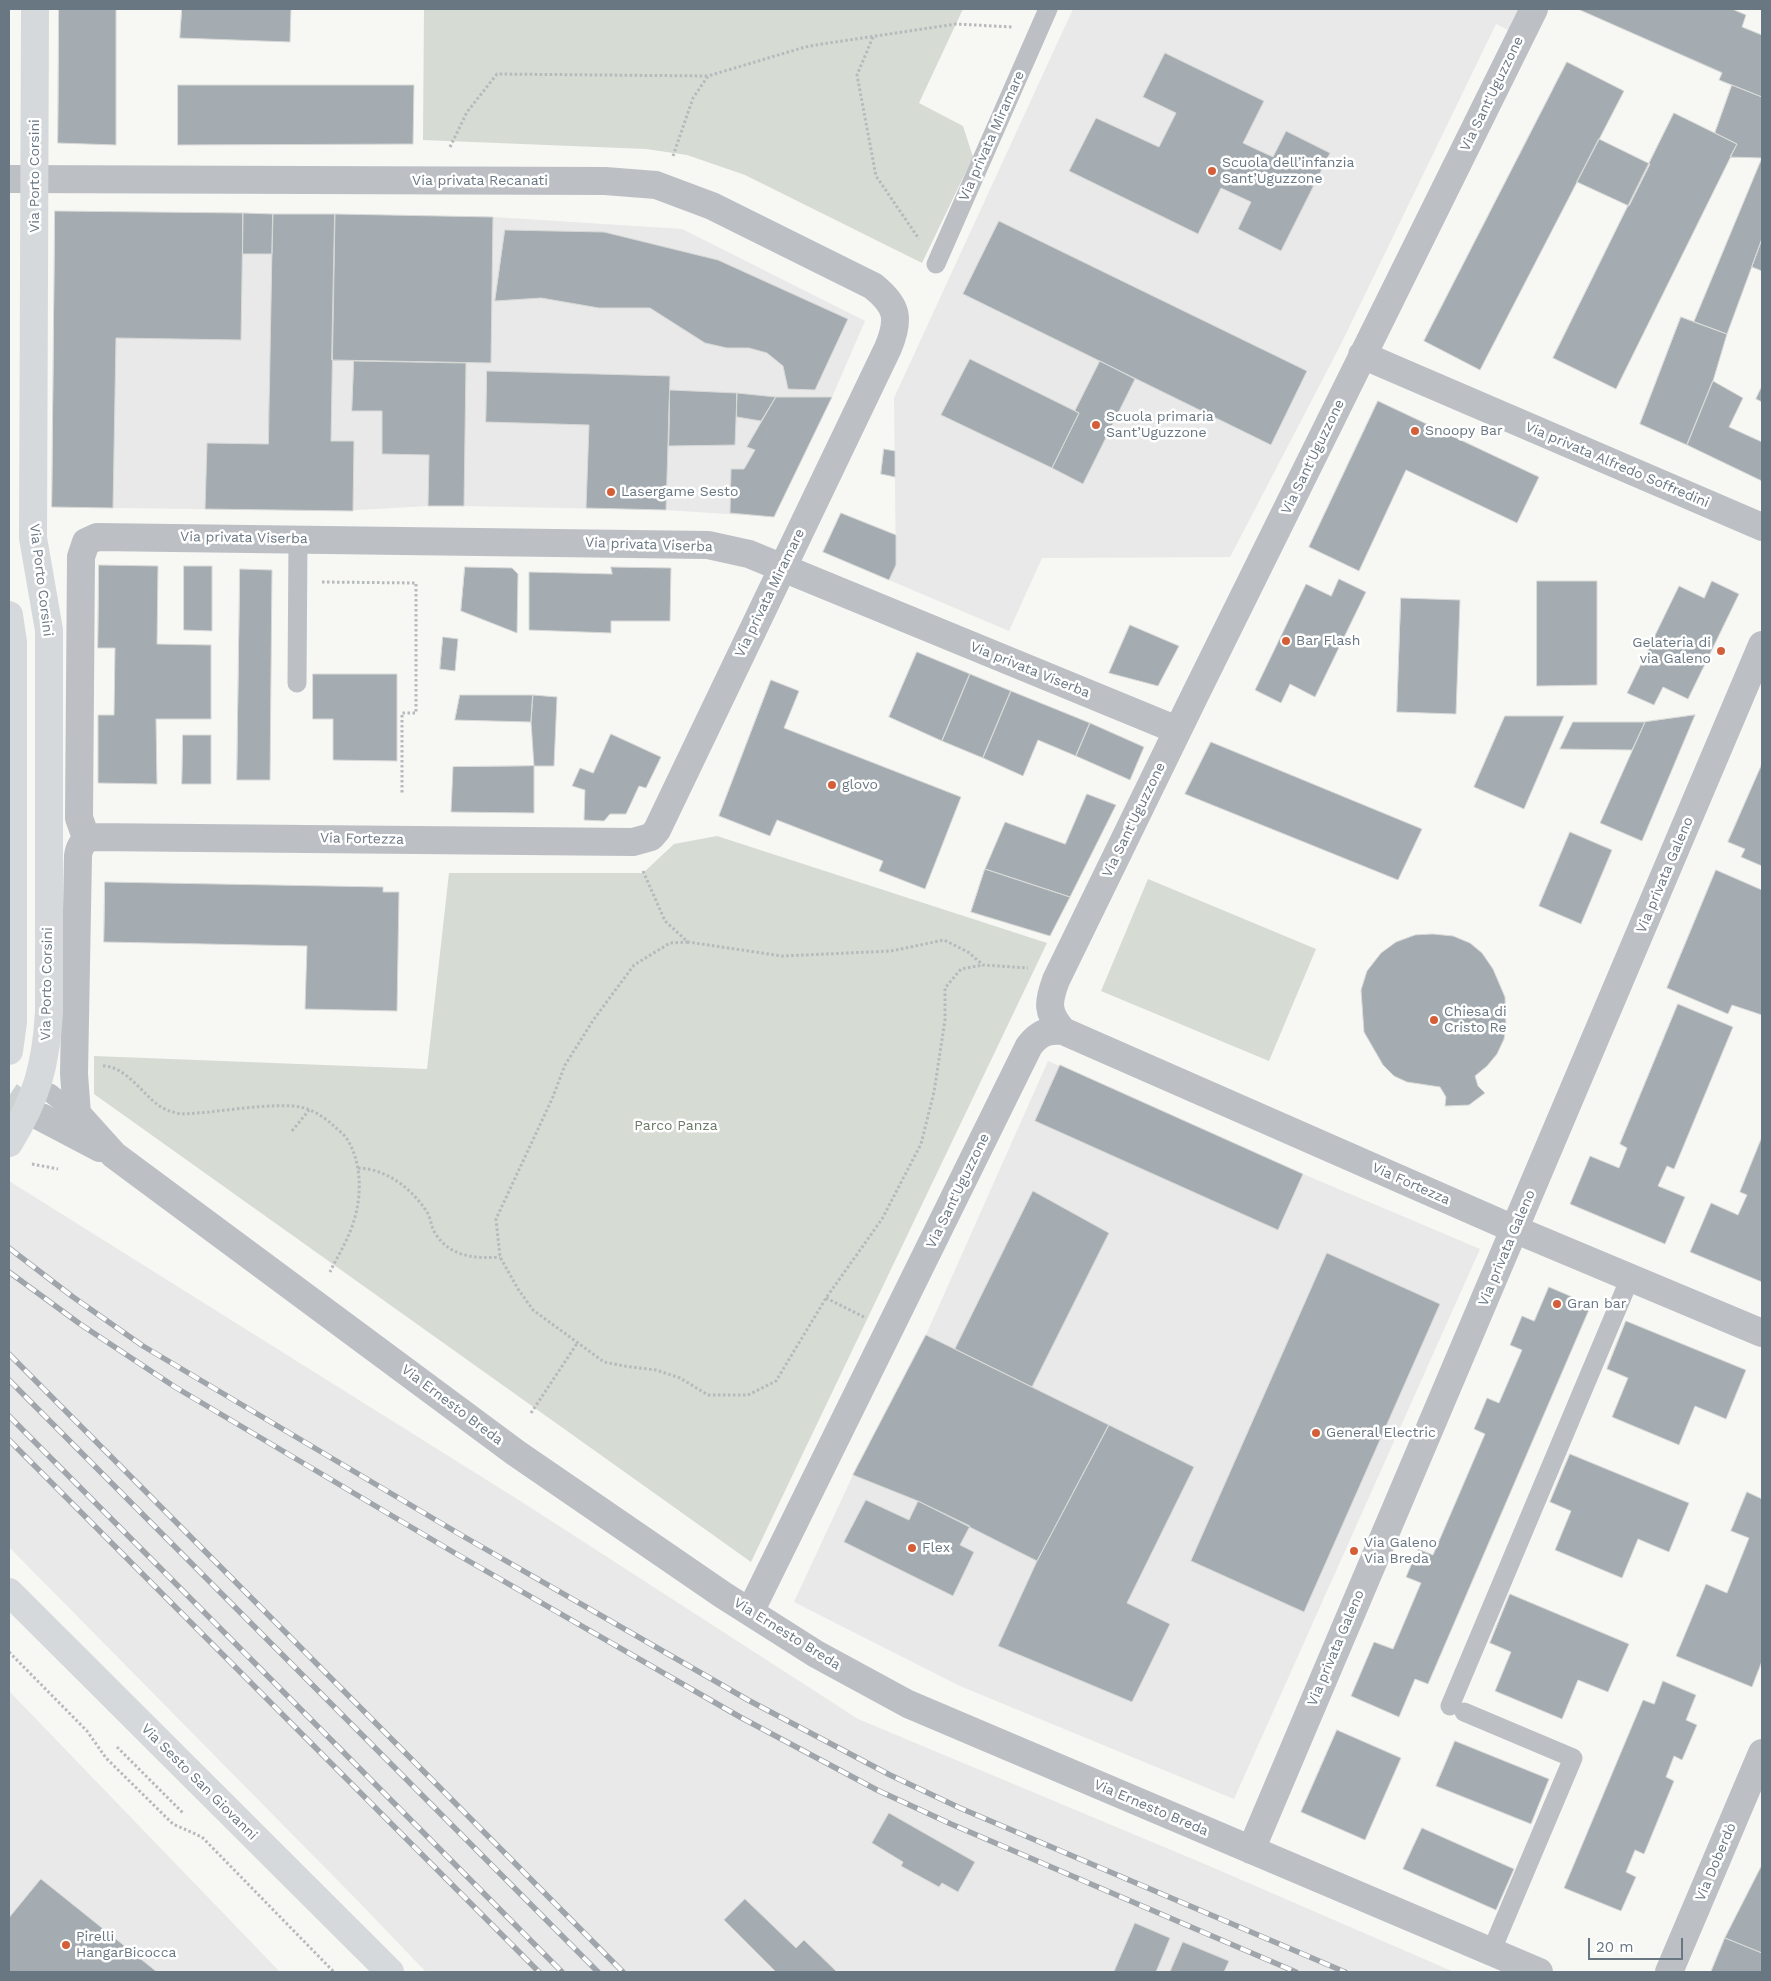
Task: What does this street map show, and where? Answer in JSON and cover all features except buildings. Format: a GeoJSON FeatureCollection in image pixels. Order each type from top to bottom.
{"type":"FeatureCollection","features":[{"type":"Feature","properties":{"kind":"street","name":"Via Porto Corsini"},"geometry":{"type":"LineString","coordinates":[[9,1143],[33,1097],[45,1060],[49,1012],[49,630],[33,538],[22,180],[35,9]]}},
{"type":"Feature","properties":{"kind":"street","name":"Via Sant'Uguzzone"},"geometry":{"type":"LineString","coordinates":[[1062,1031],[1054,1022],[1049,1006],[1056,980],[1177,730],[1534,9]]}},
{"type":"Feature","properties":{"kind":"street","name":"Via privata Recanati"},"geometry":{"type":"LineString","coordinates":[[22,180],[605,181],[656,185],[712,206],[873,286],[888,298],[895,315],[895,332]]}},
{"type":"Feature","properties":{"kind":"street","name":"Via privata Miramare"},"geometry":{"type":"LineString","coordinates":[[634,842],[650,837],[657,830],[895,332]]}},
{"type":"Feature","properties":{"kind":"street","name":"Via privata Alfredo Soffredini"},"geometry":{"type":"LineString","coordinates":[[1362,355],[1762,526]]}},
{"type":"Feature","properties":{"kind":"street","name":"Via privata Viserba"},"geometry":{"type":"LineString","coordinates":[[90,837],[84,832],[78,818],[81,557],[86,542],[92,538],[102,536],[708,545],[749,554],[781,569],[1177,730]]}},
{"type":"Feature","properties":{"kind":"street"},"geometry":{"type":"LineString","coordinates":[[9,614],[13,642],[14,886],[13,1022],[9,1051]]}},
{"type":"Feature","properties":{"kind":"street","name":"Via privata Galeno"},"geometry":{"type":"LineString","coordinates":[[1251,1850],[1762,645]]}},
{"type":"Feature","properties":{"kind":"street","name":"Via Porto Corsini"},"geometry":{"type":"LineString","coordinates":[[58,1113],[74,1074],[78,848],[84,840],[90,837]]}},
{"type":"Feature","properties":{"kind":"street","name":"Via Fortezza"},"geometry":{"type":"LineString","coordinates":[[90,837],[634,842]]}},
{"type":"Feature","properties":{"kind":"street","name":"Via Sant'Uguzzone"},"geometry":{"type":"LineString","coordinates":[[750,1612],[1029,1046],[1042,1032],[1062,1031]]}},
{"type":"Feature","properties":{"kind":"street","name":"Via Fortezza"},"geometry":{"type":"LineString","coordinates":[[1062,1031],[1514,1229],[1762,1333]]}},
{"type":"Feature","properties":{"kind":"street","name":"Via Ernesto Breda"},"geometry":{"type":"LineString","coordinates":[[58,1113],[516,1452],[715,1590],[816,1654],[908,1704],[1538,1972]]}},
{"type":"Feature","properties":{"kind":"street","name":"Via Sesto San Giovanni"},"geometry":{"type":"LineString","coordinates":[[9,1592],[390,1972]]}},
{"type":"Feature","properties":{"kind":"street","name":"Via Doberdò"},"geometry":{"type":"LineString","coordinates":[[1669,1972],[1762,1753]]}},
{"type":"Feature","properties":{"kind":"lane","name":"Via privata Miramare"},"geometry":{"type":"LineString","coordinates":[[936,264],[1048,9]]}},
{"type":"Feature","properties":{"kind":"lane"},"geometry":{"type":"LineString","coordinates":[[297,683],[298,539]]}},
{"type":"Feature","properties":{"kind":"lane"},"geometry":{"type":"LineString","coordinates":[[1491,1952],[1573,1758],[1457,1709],[1630,1278]]}},
{"type":"Feature","properties":{"kind":"path"},"geometry":{"type":"LineString","coordinates":[[450,148],[467,112],[497,74],[708,76],[805,47],[956,24],[1040,28]]}},
{"type":"Feature","properties":{"kind":"path"},"geometry":{"type":"LineString","coordinates":[[873,37],[857,75],[876,176],[923,246]]}},
{"type":"Feature","properties":{"kind":"path"},"geometry":{"type":"LineString","coordinates":[[674,156],[693,98],[708,76]]}},
{"type":"Feature","properties":{"kind":"path"},"geometry":{"type":"LineString","coordinates":[[298,566],[317,575],[318,582],[416,583],[416,712],[402,713],[402,793]]}},
{"type":"Feature","properties":{"kind":"path"},"geometry":{"type":"LineString","coordinates":[[634,842],[644,873],[666,921],[688,942]]}},
{"type":"Feature","properties":{"kind":"path"},"geometry":{"type":"LineString","coordinates":[[983,965],[968,952],[944,940],[891,951],[782,956],[688,942],[670,943],[634,965],[594,1019],[566,1065],[496,1219],[500,1257],[518,1289],[533,1310],[604,1362],[656,1370],[680,1378],[708,1395],[748,1395],[776,1380],[826,1298],[882,1219],[921,1144],[934,1092],[946,1020],[945,988],[961,969],[983,965],[1033,969]]}},
{"type":"Feature","properties":{"kind":"path"},"geometry":{"type":"LineString","coordinates":[[101,1066],[109,1066],[121,1072],[168,1112],[180,1114],[268,1106],[295,1106],[326,1118],[346,1137],[357,1159],[358,1168],[358,1202],[350,1234],[330,1272]]}},
{"type":"Feature","properties":{"kind":"path"},"geometry":{"type":"LineString","coordinates":[[292,1131],[309,1110]]}},
{"type":"Feature","properties":{"kind":"path"},"geometry":{"type":"LineString","coordinates":[[358,1168],[369,1168],[381,1172],[400,1182],[427,1213],[435,1233],[447,1246],[461,1255],[478,1258],[500,1257]]}},
{"type":"Feature","properties":{"kind":"path"},"geometry":{"type":"LineString","coordinates":[[826,1298],[890,1329]]}},
{"type":"Feature","properties":{"kind":"path"},"geometry":{"type":"LineString","coordinates":[[531,1413],[578,1342]]}},
{"type":"Feature","properties":{"kind":"path"},"geometry":{"type":"LineString","coordinates":[[9,1652],[87,1731],[106,1758],[166,1818],[173,1824],[202,1837],[334,1972]]}},
{"type":"Feature","properties":{"kind":"path"},"geometry":{"type":"LineString","coordinates":[[118,1747],[184,1814]]}},
{"type":"Feature","properties":{"kind":"shaded area"},"geometry":{"type":"Polygon","coordinates":[[[1073,9],[1534,9],[1520,36],[1496,24],[1340,346],[1230,557],[1042,558],[1009,631],[889,580],[896,565],[894,398],[1073,9]]]}},
{"type":"Feature","properties":{"kind":"shaded area"},"geometry":{"type":"Polygon","coordinates":[[[55,211],[493,217],[682,229],[865,321],[832,397],[774,517],[666,510],[464,506],[340,511],[52,507],[55,211]]]}},
{"type":"Feature","properties":{"kind":"shaded area"},"geometry":{"type":"Polygon","coordinates":[[[1048,1061],[1303,1174],[1480,1249],[1234,1799],[960,1686],[794,1602],[853,1475],[926,1335],[1048,1061]]]}},
{"type":"Feature","properties":{"kind":"shaded area"},"geometry":{"type":"Polygon","coordinates":[[[9,1181],[525,1504],[858,1719],[1207,1865],[1454,1972],[426,1972],[9,1547],[9,1181]]]}},
{"type":"Feature","properties":{"kind":"shaded area"},"geometry":{"type":"Polygon","coordinates":[[[9,1691],[280,1972],[9,1972],[9,1691]]]}},
{"type":"Feature","properties":{"kind":"green space"},"geometry":{"type":"Polygon","coordinates":[[[424,9],[963,9],[919,103],[963,126],[973,157],[922,263],[745,175],[687,155],[646,149],[423,140],[424,9]]]}},
{"type":"Feature","properties":{"kind":"green space","name":"Parco Panza"},"geometry":{"type":"Polygon","coordinates":[[[717,836],[1047,943],[751,1562],[94,1094],[94,1056],[427,1069],[449,873],[643,873],[674,844],[717,836]]]}},
{"type":"Feature","properties":{"kind":"green space"},"geometry":{"type":"Polygon","coordinates":[[[1148,879],[1316,949],[1269,1061],[1101,991],[1148,879]]]}},
{"type":"Feature","properties":{"kind":"tunnel"},"geometry":{"type":"LineString","coordinates":[[9,1096],[41,1117]]}},
{"type":"Feature","properties":{"kind":"railway"},"geometry":{"type":"LineString","coordinates":[[9,1248],[73,1297],[143,1346],[461,1535],[748,1700],[890,1775],[960,1808],[1345,1972]]}},
{"type":"Feature","properties":{"kind":"railway"},"geometry":{"type":"LineString","coordinates":[[9,1272],[80,1324],[175,1387],[453,1552],[740,1717],[877,1790],[951,1824],[1296,1972]]}},
{"type":"Feature","properties":{"kind":"railway"},"geometry":{"type":"LineString","coordinates":[[9,1354],[623,1972]]}},
{"type":"Feature","properties":{"kind":"railway"},"geometry":{"type":"LineString","coordinates":[[9,1380],[598,1972]]}},
{"type":"Feature","properties":{"kind":"railway"},"geometry":{"type":"LineString","coordinates":[[9,1416],[562,1972]]}},
{"type":"Feature","properties":{"kind":"railway"},"geometry":{"type":"LineString","coordinates":[[9,1440],[539,1972]]}},
{"type":"Feature","properties":{"kind":"place","name":"Scuola dell’infanzia Sant’Uguzzone"},"geometry":{"type":"Point","coordinates":[1212,171]}},
{"type":"Feature","properties":{"kind":"place","name":"Scuola primaria Sant’Uguzzone"},"geometry":{"type":"Point","coordinates":[1096,425]}},
{"type":"Feature","properties":{"kind":"place","name":"Snoopy Bar"},"geometry":{"type":"Point","coordinates":[1415,431]}},
{"type":"Feature","properties":{"kind":"place","name":"Lasergame Sesto"},"geometry":{"type":"Point","coordinates":[611,492]}},
{"type":"Feature","properties":{"kind":"place","name":"Bar Flash"},"geometry":{"type":"Point","coordinates":[1286,641]}},
{"type":"Feature","properties":{"kind":"place","name":"Gelateria di via Galeno"},"geometry":{"type":"Point","coordinates":[1721,651]}},
{"type":"Feature","properties":{"kind":"place","name":"glovo"},"geometry":{"type":"Point","coordinates":[832,785]}},
{"type":"Feature","properties":{"kind":"place","name":"Chiesa di Cristo Re"},"geometry":{"type":"Point","coordinates":[1434,1020]}},
{"type":"Feature","properties":{"kind":"place","name":"Gran bar"},"geometry":{"type":"Point","coordinates":[1557,1304]}},
{"type":"Feature","properties":{"kind":"place","name":"General Electric"},"geometry":{"type":"Point","coordinates":[1316,1433]}},
{"type":"Feature","properties":{"kind":"place","name":"Flex"},"geometry":{"type":"Point","coordinates":[912,1548]}},
{"type":"Feature","properties":{"kind":"place","name":"Via Galeno Via Breda"},"geometry":{"type":"Point","coordinates":[1354,1551]}},
{"type":"Feature","properties":{"kind":"place","name":"Pirelli HangarBicocca"},"geometry":{"type":"Point","coordinates":[66,1945]}}]}
